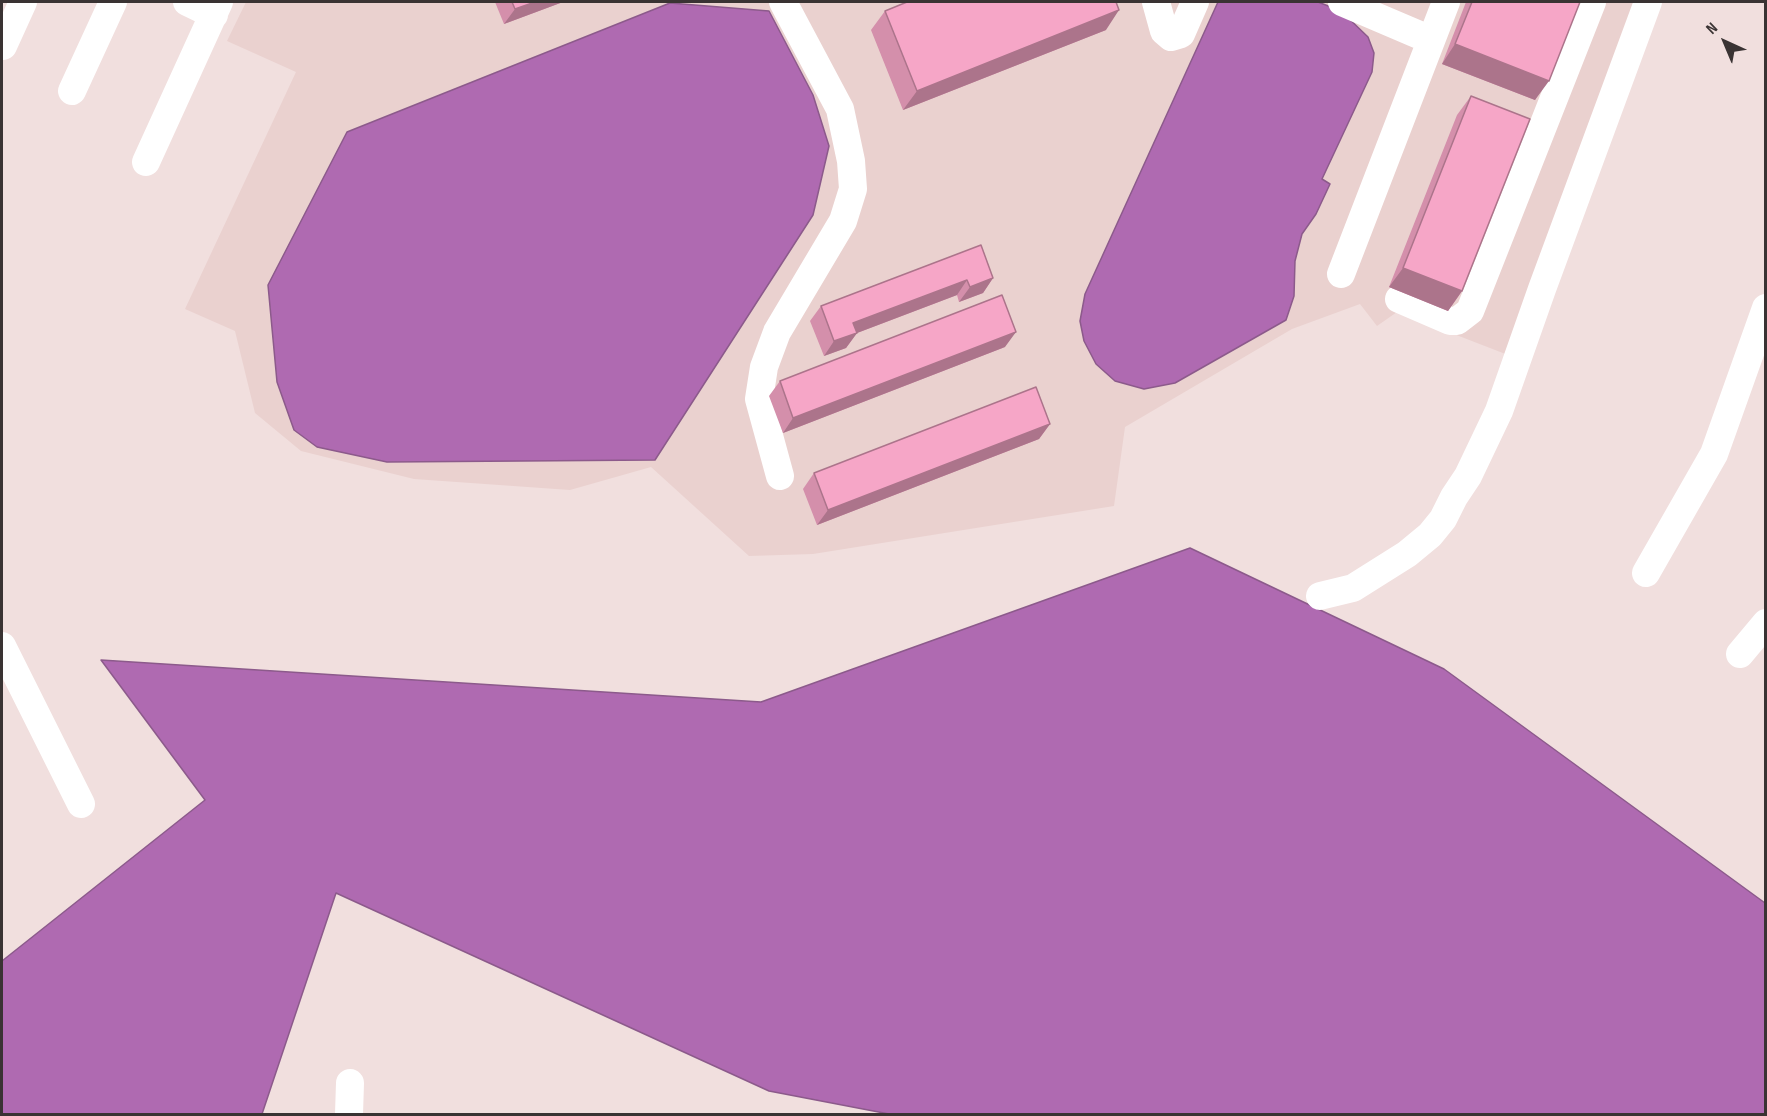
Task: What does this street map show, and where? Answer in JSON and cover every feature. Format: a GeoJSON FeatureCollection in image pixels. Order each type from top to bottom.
{"type":"FeatureCollection","features":[{"type":"Feature","properties":{"kind":"street"},"geometry":{"type":"LineString","coordinates":[[3,46],[23,2]]}},
{"type":"Feature","properties":{"kind":"street"},"geometry":{"type":"LineString","coordinates":[[72,91],[113,2]]}},
{"type":"Feature","properties":{"kind":"street"},"geometry":{"type":"LineString","coordinates":[[146,162],[216,8],[187,2]]}},
{"type":"Feature","properties":{"kind":"street"},"geometry":{"type":"LineString","coordinates":[[780,476],[759,399],[764,367],[777,332],[843,221],[853,189],[851,161],[840,109],[783,2]]}},
{"type":"Feature","properties":{"kind":"street"},"geometry":{"type":"LineString","coordinates":[[1156,2],[1164,30],[1171,37],[1181,34],[1195,2]]}},
{"type":"Feature","properties":{"kind":"street"},"geometry":{"type":"LineString","coordinates":[[1342,2],[1431,40]]}},
{"type":"Feature","properties":{"kind":"street"},"geometry":{"type":"LineString","coordinates":[[1341,274],[1446,2]]}},
{"type":"Feature","properties":{"kind":"street"},"geometry":{"type":"LineString","coordinates":[[1399,299],[1450,321],[1457,321],[1470,310],[1592,2]]}},
{"type":"Feature","properties":{"kind":"street"},"geometry":{"type":"LineString","coordinates":[[1320,596],[1353,588],[1407,554],[1430,535],[1443,519],[1468,476],[1499,411],[1648,2]]}},
{"type":"Feature","properties":{"kind":"street"},"geometry":{"type":"LineString","coordinates":[[1646,573],[1714,454],[1766,308]]}},
{"type":"Feature","properties":{"kind":"street"},"geometry":{"type":"LineString","coordinates":[[1740,654],[1766,623]]}},
{"type":"Feature","properties":{"kind":"street"},"geometry":{"type":"LineString","coordinates":[[2,646],[81,804]]}},
{"type":"Feature","properties":{"kind":"street"},"geometry":{"type":"LineString","coordinates":[[349,1114],[350,1083]]}},
{"type":"Feature","properties":{"kind":"shaded area"},"geometry":{"type":"Polygon","coordinates":[[[246,2],[1641,2],[1508,355],[1397,312],[1377,326],[1360,304],[1292,329],[1125,427],[1114,506],[813,554],[749,556],[651,467],[570,490],[414,479],[301,451],[255,413],[235,331],[185,309],[296,72],[227,41],[246,2]]]}},
{"type":"Feature","properties":{"kind":"shaded area"},"geometry":{"type":"Polygon","coordinates":[[[1218,2],[1318,2],[1341,11],[1368,37],[1374,53],[1372,72],[1322,179],[1330,184],[1316,214],[1302,234],[1295,261],[1294,296],[1286,320],[1175,383],[1144,389],[1115,381],[1096,364],[1084,341],[1080,321],[1085,294],[1218,2]]]}},
{"type":"Feature","properties":{"kind":"shaded area"},"geometry":{"type":"Polygon","coordinates":[[[670,3],[769,11],[813,95],[829,146],[813,215],[655,460],[387,462],[317,447],[294,430],[277,382],[268,285],[347,132],[670,3]]]}},
{"type":"Feature","properties":{"kind":"shaded area"},"geometry":{"type":"Polygon","coordinates":[[[1190,548],[1444,669],[1765,903],[1765,1114],[889,1114],[769,1091],[336,893],[262,1114],[2,1114],[2,961],[205,800],[101,660],[761,702],[1190,548]]]}},
{"type":"Feature","properties":{"kind":"building"},"geometry":{"type":"Polygon","coordinates":[[[512,2],[535,2],[515,9],[512,2]]]}},
{"type":"Feature","properties":{"kind":"building"},"geometry":{"type":"Polygon","coordinates":[[[907,2],[1116,2],[1119,10],[917,91],[885,11],[907,2]]]}},
{"type":"Feature","properties":{"kind":"building"},"geometry":{"type":"Polygon","coordinates":[[[1472,2],[1580,2],[1549,81],[1455,44],[1472,2]]]}},
{"type":"Feature","properties":{"kind":"building"},"geometry":{"type":"Polygon","coordinates":[[[1471,96],[1530,119],[1462,291],[1403,268],[1471,96]]]}},
{"type":"Feature","properties":{"kind":"building"},"geometry":{"type":"Polygon","coordinates":[[[981,245],[993,278],[970,287],[967,280],[853,323],[857,333],[834,341],[821,306],[981,245]]]}},
{"type":"Feature","properties":{"kind":"building"},"geometry":{"type":"Polygon","coordinates":[[[1002,295],[1016,332],[793,418],[780,381],[1002,295]]]}},
{"type":"Feature","properties":{"kind":"building"},"geometry":{"type":"Polygon","coordinates":[[[1036,387],[1050,424],[828,510],[814,473],[1036,387]]]}}]}
